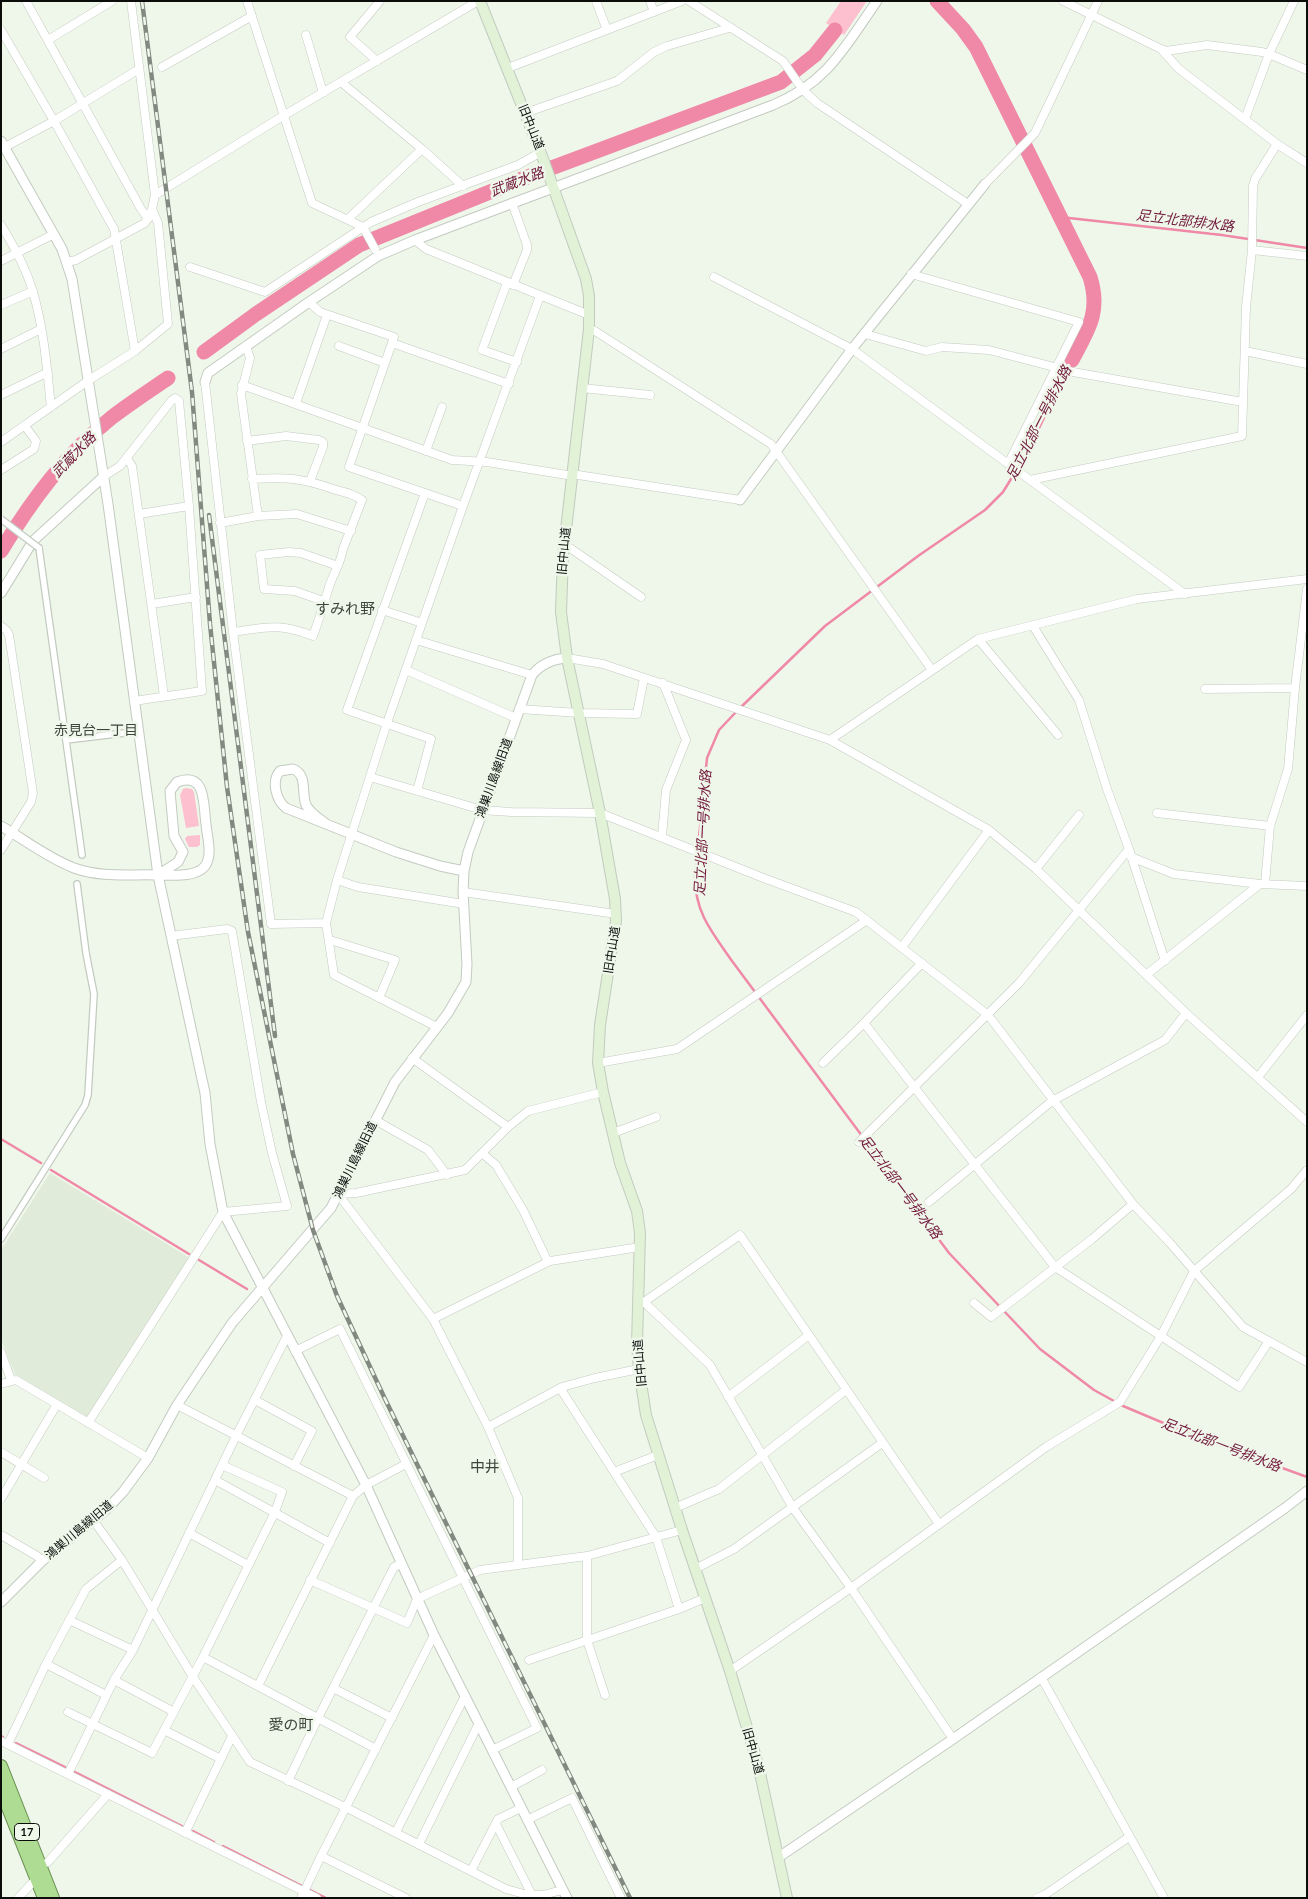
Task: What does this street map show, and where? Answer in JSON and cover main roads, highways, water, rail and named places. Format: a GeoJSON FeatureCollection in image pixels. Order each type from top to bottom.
{"type":"FeatureCollection","features":[{"type":"Feature","properties":{"kind":"highway","name":"17"},"geometry":{"type":"LineString","coordinates":[[1,1766],[54,1898]]}},
{"type":"Feature","properties":{"kind":"highway","name":"17"},"geometry":{"type":"LineString","coordinates":[[1,1790],[44,1898]]}},
{"type":"Feature","properties":{"kind":"main road","name":"旧中山道"},"geometry":{"type":"LineString","coordinates":[[479,1],[508,68],[542,156],[588,287],[589,329],[564,546],[561,612],[567,658],[600,813],[615,899],[616,914],[600,1025],[598,1063],[620,1163],[637,1211],[640,1232],[641,1302],[637,1344],[646,1415],[682,1530],[730,1671],[758,1764],[787,1898]]}},
{"type":"Feature","properties":{"kind":"waterway"},"geometry":{"type":"LineString","coordinates":[[937,1],[963,29],[976,47],[1090,277],[1093,289],[1093,311],[1088,330],[1072,360]]}},
{"type":"Feature","properties":{"kind":"waterway","name":"武蔵水路"},"geometry":{"type":"LineString","coordinates":[[204,352],[256,314],[359,245],[522,179],[781,82],[815,55],[835,30]]}},
{"type":"Feature","properties":{"kind":"waterway","name":"足立北部排水路"},"geometry":{"type":"LineString","coordinates":[[1060,217],[1222,235],[1307,248]]}},
{"type":"Feature","properties":{"kind":"waterway","name":"足立北部一号排水路"},"geometry":{"type":"LineString","coordinates":[[740,708],[825,626],[918,556],[985,510],[1003,492],[1027,453],[1072,360]]}},
{"type":"Feature","properties":{"kind":"waterway","name":"武蔵水路"},"geometry":{"type":"LineString","coordinates":[[1,551],[24,514],[79,447],[111,418],[168,378]]}},
{"type":"Feature","properties":{"kind":"waterway","name":"足立北部一号排水路"},"geometry":{"type":"LineString","coordinates":[[736,712],[719,730],[707,758],[695,877],[701,912],[732,961],[949,1253],[1040,1349],[1094,1390],[1123,1406],[1192,1435],[1307,1477]]}},
{"type":"Feature","properties":{"kind":"waterway"},"geometry":{"type":"LineString","coordinates":[[1,1139],[41,1163]]}},
{"type":"Feature","properties":{"kind":"waterway"},"geometry":{"type":"LineString","coordinates":[[51,1170],[189,1254]]}},
{"type":"Feature","properties":{"kind":"waterway"},"geometry":{"type":"LineString","coordinates":[[199,1260],[247,1289]]}},
{"type":"Feature","properties":{"kind":"waterway"},"geometry":{"type":"LineString","coordinates":[[16,1743],[65,1767]]}},
{"type":"Feature","properties":{"kind":"waterway"},"geometry":{"type":"LineString","coordinates":[[75,1772],[182,1826]]}},
{"type":"Feature","properties":{"kind":"waterway"},"geometry":{"type":"LineString","coordinates":[[193,1831],[214,1842]]}},
{"type":"Feature","properties":{"kind":"waterway"},"geometry":{"type":"LineString","coordinates":[[223,1846],[326,1898]]}},
{"type":"Feature","properties":{"kind":"railway"},"geometry":{"type":"LineString","coordinates":[[142,1],[192,392],[210,624],[227,787],[248,932],[293,1154],[313,1230],[337,1296],[385,1399],[630,1898]]}},
{"type":"Feature","properties":{"kind":"railway"},"geometry":{"type":"LineString","coordinates":[[209,515],[275,1036]]}},
{"type":"Feature","properties":{"kind":"district","name":"すみれ野"},"geometry":{"type":"Point","coordinates":[345,609]}},
{"type":"Feature","properties":{"kind":"district","name":"赤見台一丁目"},"geometry":{"type":"Point","coordinates":[96,730]}},
{"type":"Feature","properties":{"kind":"district","name":"中井"},"geometry":{"type":"Point","coordinates":[485,1467]}},
{"type":"Feature","properties":{"kind":"district","name":"愛の町"},"geometry":{"type":"Point","coordinates":[291,1725]}}]}
